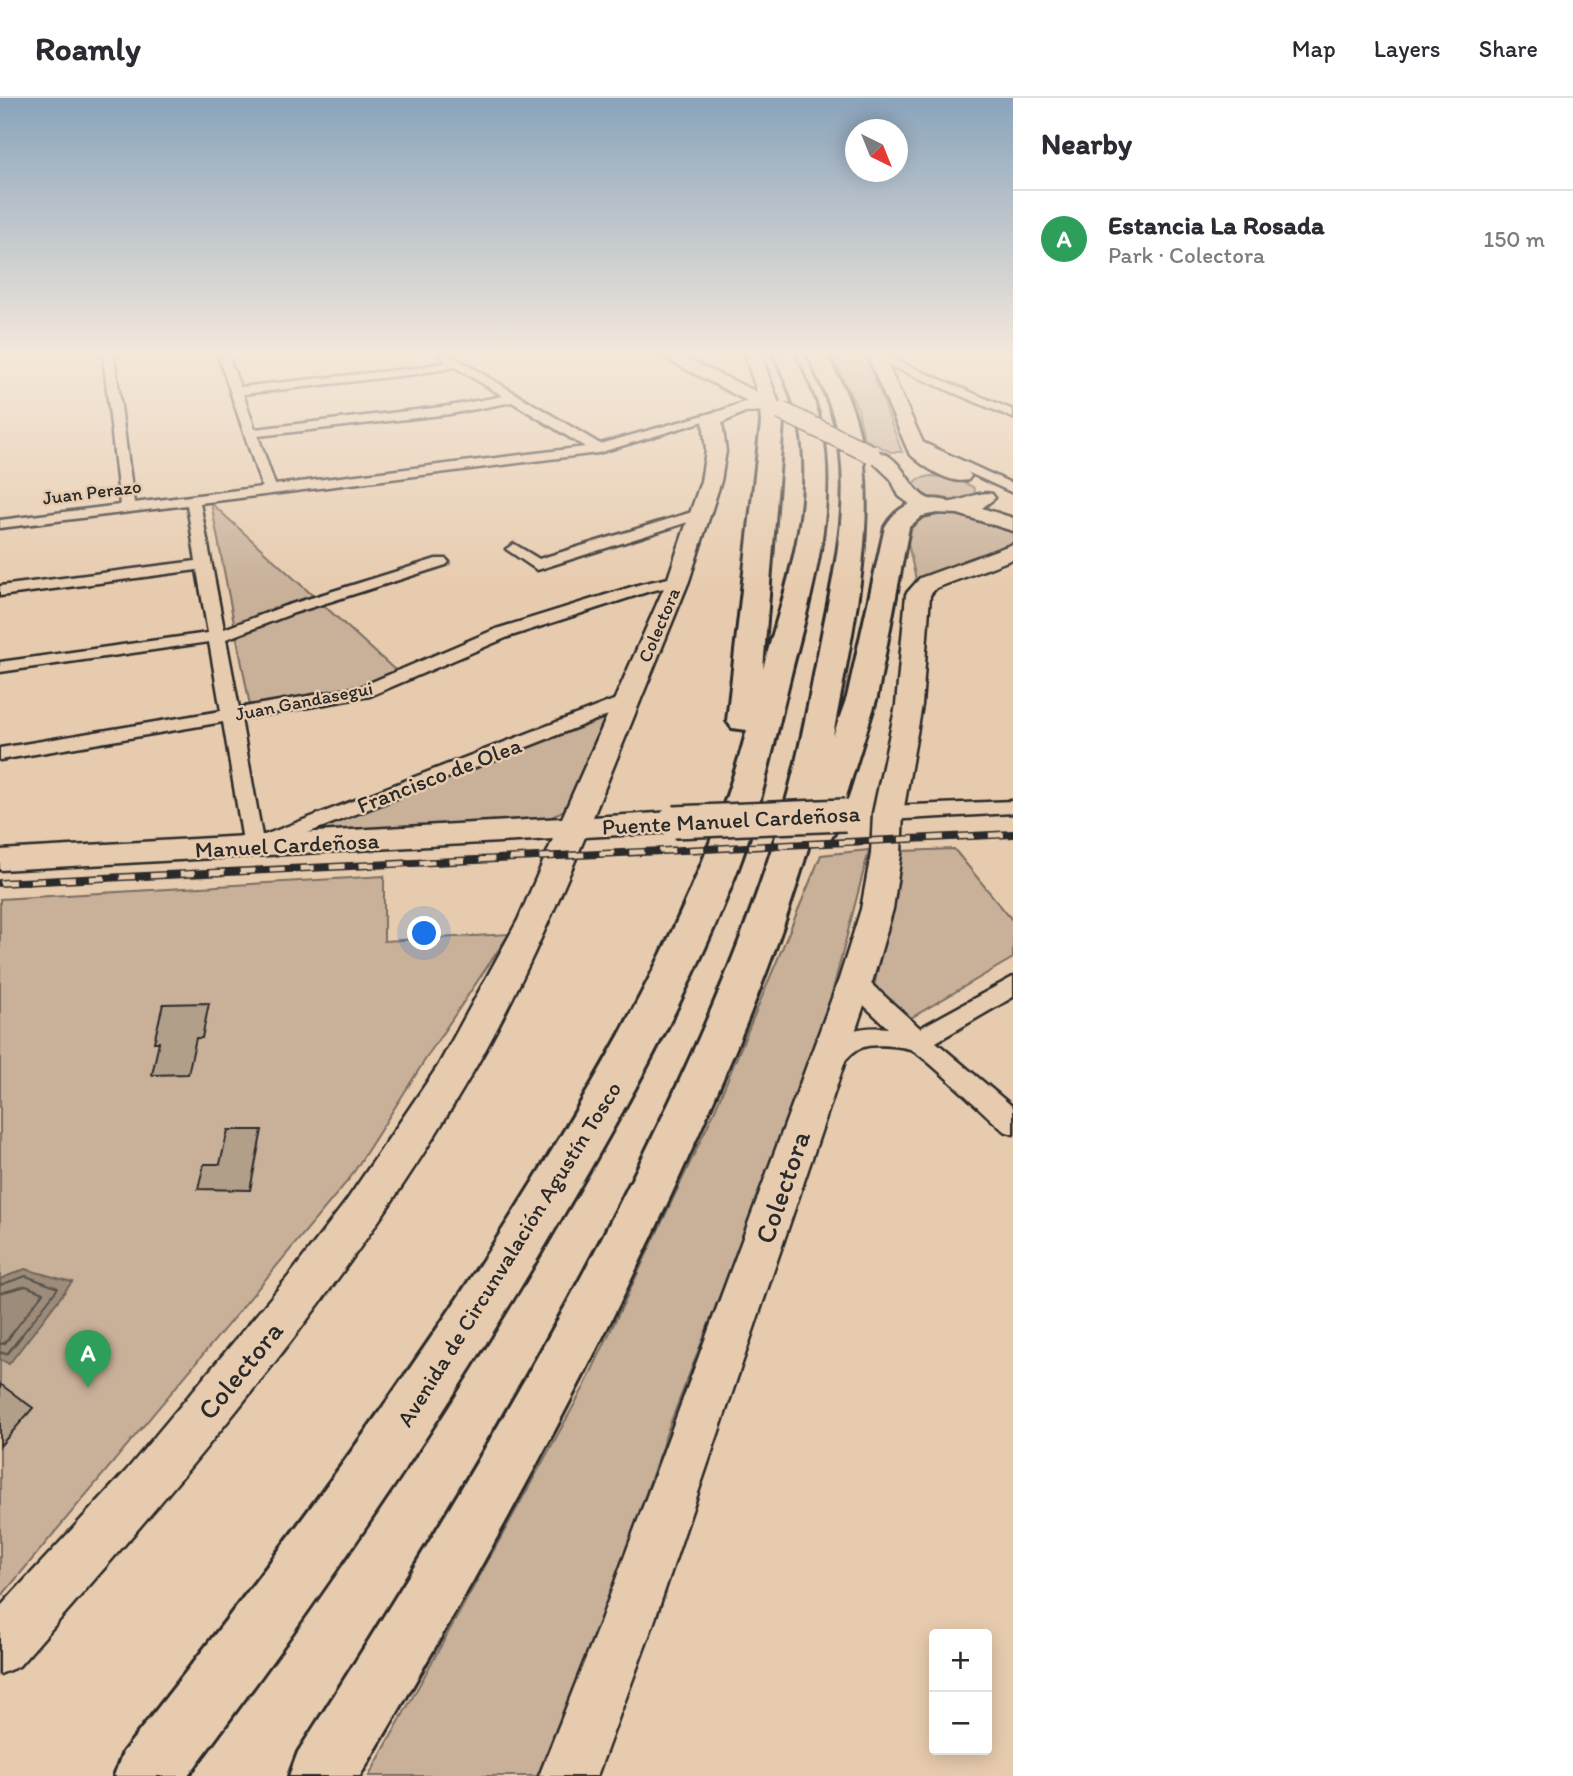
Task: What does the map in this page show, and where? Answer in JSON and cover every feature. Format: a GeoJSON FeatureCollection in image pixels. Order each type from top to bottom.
{"type":"FeatureCollection","features":[{"type":"Feature","properties":{"kind":"highway"},"geometry":{"type":"LineString","coordinates":[[668,982],[684,894],[730,772],[743,723],[775,433]]}},
{"type":"Feature","properties":{"kind":"highway","name":"Avenida de Circunvalación Agustín Tosco"},"geometry":{"type":"LineString","coordinates":[[147,1776],[215,1689],[377,1465],[470,1326],[584,1138],[668,982],[695,926],[735,827],[794,606],[812,519],[816,469],[813,433]]}},
{"type":"Feature","properties":{"kind":"highway"},"geometry":{"type":"LineString","coordinates":[[322,1776],[429,1602],[543,1400],[655,1181],[705,1072],[742,979],[782,872],[801,808],[827,686],[851,547],[855,492],[853,450],[848,433]]}},
{"type":"Feature","properties":{"kind":"highway"},"geometry":{"type":"LineString","coordinates":[[742,979],[797,896],[862,697],[897,527],[909,511],[948,507]]}},
{"type":"Feature","properties":{"kind":"main road","name":"Colectora"},"geometry":{"type":"LineString","coordinates":[[0,1647],[143,1488],[308,1285],[362,1213],[451,1077],[504,981],[549,886],[678,581],[702,513],[714,463],[716,451],[713,433]]}},
{"type":"Feature","properties":{"kind":"main road"},"geometry":{"type":"LineString","coordinates":[[823,433],[875,456],[961,476]]}},
{"type":"Feature","properties":{"kind":"main road"},"geometry":{"type":"LineString","coordinates":[[908,433],[925,458],[982,486],[985,498],[1012,525]]}},
{"type":"Feature","properties":{"kind":"main road"},"geometry":{"type":"LineString","coordinates":[[875,456],[898,475],[911,496],[1012,525]]}},
{"type":"Feature","properties":{"kind":"main road"},"geometry":{"type":"LineString","coordinates":[[904,484],[913,476],[935,472]]}},
{"type":"Feature","properties":{"kind":"main road"},"geometry":{"type":"LineString","coordinates":[[948,507],[972,506],[985,498]]}},
{"type":"Feature","properties":{"kind":"main road","name":"Colectora"},"geometry":{"type":"LineString","coordinates":[[568,1776],[626,1625],[830,1060],[877,909],[886,854],[888,813],[909,705],[918,594],[929,583],[1013,551]]}},
{"type":"Feature","properties":{"kind":"main road","name":"Puente Manuel Cardeñosa"},"geometry":{"type":"LineString","coordinates":[[574,828],[888,813]]}},
{"type":"Feature","properties":{"kind":"main road","name":"Manuel Cardeñosa"},"geometry":{"type":"LineString","coordinates":[[0,860],[574,828]]}},
{"type":"Feature","properties":{"kind":"street"},"geometry":{"type":"LineString","coordinates":[[118,433],[128,509]]}},
{"type":"Feature","properties":{"kind":"street"},"geometry":{"type":"LineString","coordinates":[[251,433],[270,490]]}},
{"type":"Feature","properties":{"kind":"street"},"geometry":{"type":"LineString","coordinates":[[572,433],[598,449]]}},
{"type":"Feature","properties":{"kind":"street","name":"Juan Perazo"},"geometry":{"type":"LineString","coordinates":[[0,524],[598,449],[654,433]]}},
{"type":"Feature","properties":{"kind":"street"},"geometry":{"type":"LineString","coordinates":[[911,441],[1013,489]]}},
{"type":"Feature","properties":{"kind":"street"},"geometry":{"type":"LineString","coordinates":[[193,501],[219,636],[254,847]]}},
{"type":"Feature","properties":{"kind":"street"},"geometry":{"type":"LineString","coordinates":[[514,549],[537,565],[702,513]]}},
{"type":"Feature","properties":{"kind":"street"},"geometry":{"type":"LineString","coordinates":[[0,667],[219,636],[288,610],[441,562]]}},
{"type":"Feature","properties":{"kind":"street"},"geometry":{"type":"LineString","coordinates":[[0,591],[205,564]]}},
{"type":"Feature","properties":{"kind":"street","name":"Juan Gandasegui"},"geometry":{"type":"LineString","coordinates":[[0,754],[364,692],[502,633],[647,587],[678,581]]}},
{"type":"Feature","properties":{"kind":"street","name":"Francisco de Olea"},"geometry":{"type":"LineString","coordinates":[[254,847],[625,702]]}},
{"type":"Feature","properties":{"kind":"street"},"geometry":{"type":"LineString","coordinates":[[888,813],[1013,807]]}},
{"type":"Feature","properties":{"kind":"street"},"geometry":{"type":"LineString","coordinates":[[856,979],[867,996],[1013,1123]]}},
{"type":"Feature","properties":{"kind":"street"},"geometry":{"type":"LineString","coordinates":[[830,1060],[846,1044],[862,1036],[919,1040],[1013,986]]}},
{"type":"Feature","properties":{"kind":"shaded area"},"geometry":{"type":"Polygon","coordinates":[[[863,433],[895,433],[902,452],[891,452],[864,439],[863,433]]]}},
{"type":"Feature","properties":{"kind":"shaded area"},"geometry":{"type":"Polygon","coordinates":[[[930,476],[955,478],[973,487],[976,495],[960,502],[933,500],[918,491],[913,484],[930,476]]]}},
{"type":"Feature","properties":{"kind":"shaded area"},"geometry":{"type":"Polygon","coordinates":[[[211,503],[396,671],[357,688],[250,706],[211,503]]]}},
{"type":"Feature","properties":{"kind":"shaded area"},"geometry":{"type":"Polygon","coordinates":[[[934,514],[975,518],[993,524],[1013,532],[1013,543],[916,580],[908,543],[913,522],[934,514]]]}},
{"type":"Feature","properties":{"kind":"shaded area"},"geometry":{"type":"Polygon","coordinates":[[[606,718],[567,808],[540,824],[299,837],[606,718]]]}},
{"type":"Feature","properties":{"kind":"shaded area"},"geometry":{"type":"Polygon","coordinates":[[[954,849],[1013,921],[1013,958],[909,1019],[874,987],[903,851],[954,849]]]}},
{"type":"Feature","properties":{"kind":"shaded area"},"geometry":{"type":"Polygon","coordinates":[[[869,850],[822,1032],[668,1429],[559,1746],[544,1776],[369,1776],[584,1387],[714,1112],[821,855],[869,850]]]}},
{"type":"Feature","properties":{"kind":"shaded area"},"geometry":{"type":"Polygon","coordinates":[[[384,876],[384,941],[509,934],[350,1178],[0,1598],[0,899],[384,876]]]}},
{"type":"Feature","properties":{"kind":"water"},"geometry":{"type":"Polygon","coordinates":[[[25,1269],[72,1282],[9,1364],[0,1359],[0,1279],[25,1269]]]}},
{"type":"Feature","properties":{"kind":"building"},"geometry":{"type":"Polygon","coordinates":[[[209,1003],[202,1038],[196,1038],[188,1074],[152,1075],[159,1042],[154,1042],[163,1004],[209,1003]]]}},
{"type":"Feature","properties":{"kind":"building"},"geometry":{"type":"Polygon","coordinates":[[[228,1130],[262,1130],[250,1190],[198,1189],[204,1164],[220,1164],[228,1130]]]}},
{"type":"Feature","properties":{"kind":"building"},"geometry":{"type":"Polygon","coordinates":[[[0,1384],[33,1408],[0,1446],[0,1384]]]}},
{"type":"Feature","properties":{"kind":"railway"},"geometry":{"type":"LineString","coordinates":[[0,883],[1013,834]]}},
{"type":"Feature","properties":{"kind":"place","name":"Estancia La Rosada"},"geometry":{"type":"Point","coordinates":[88,1388]}}]}
